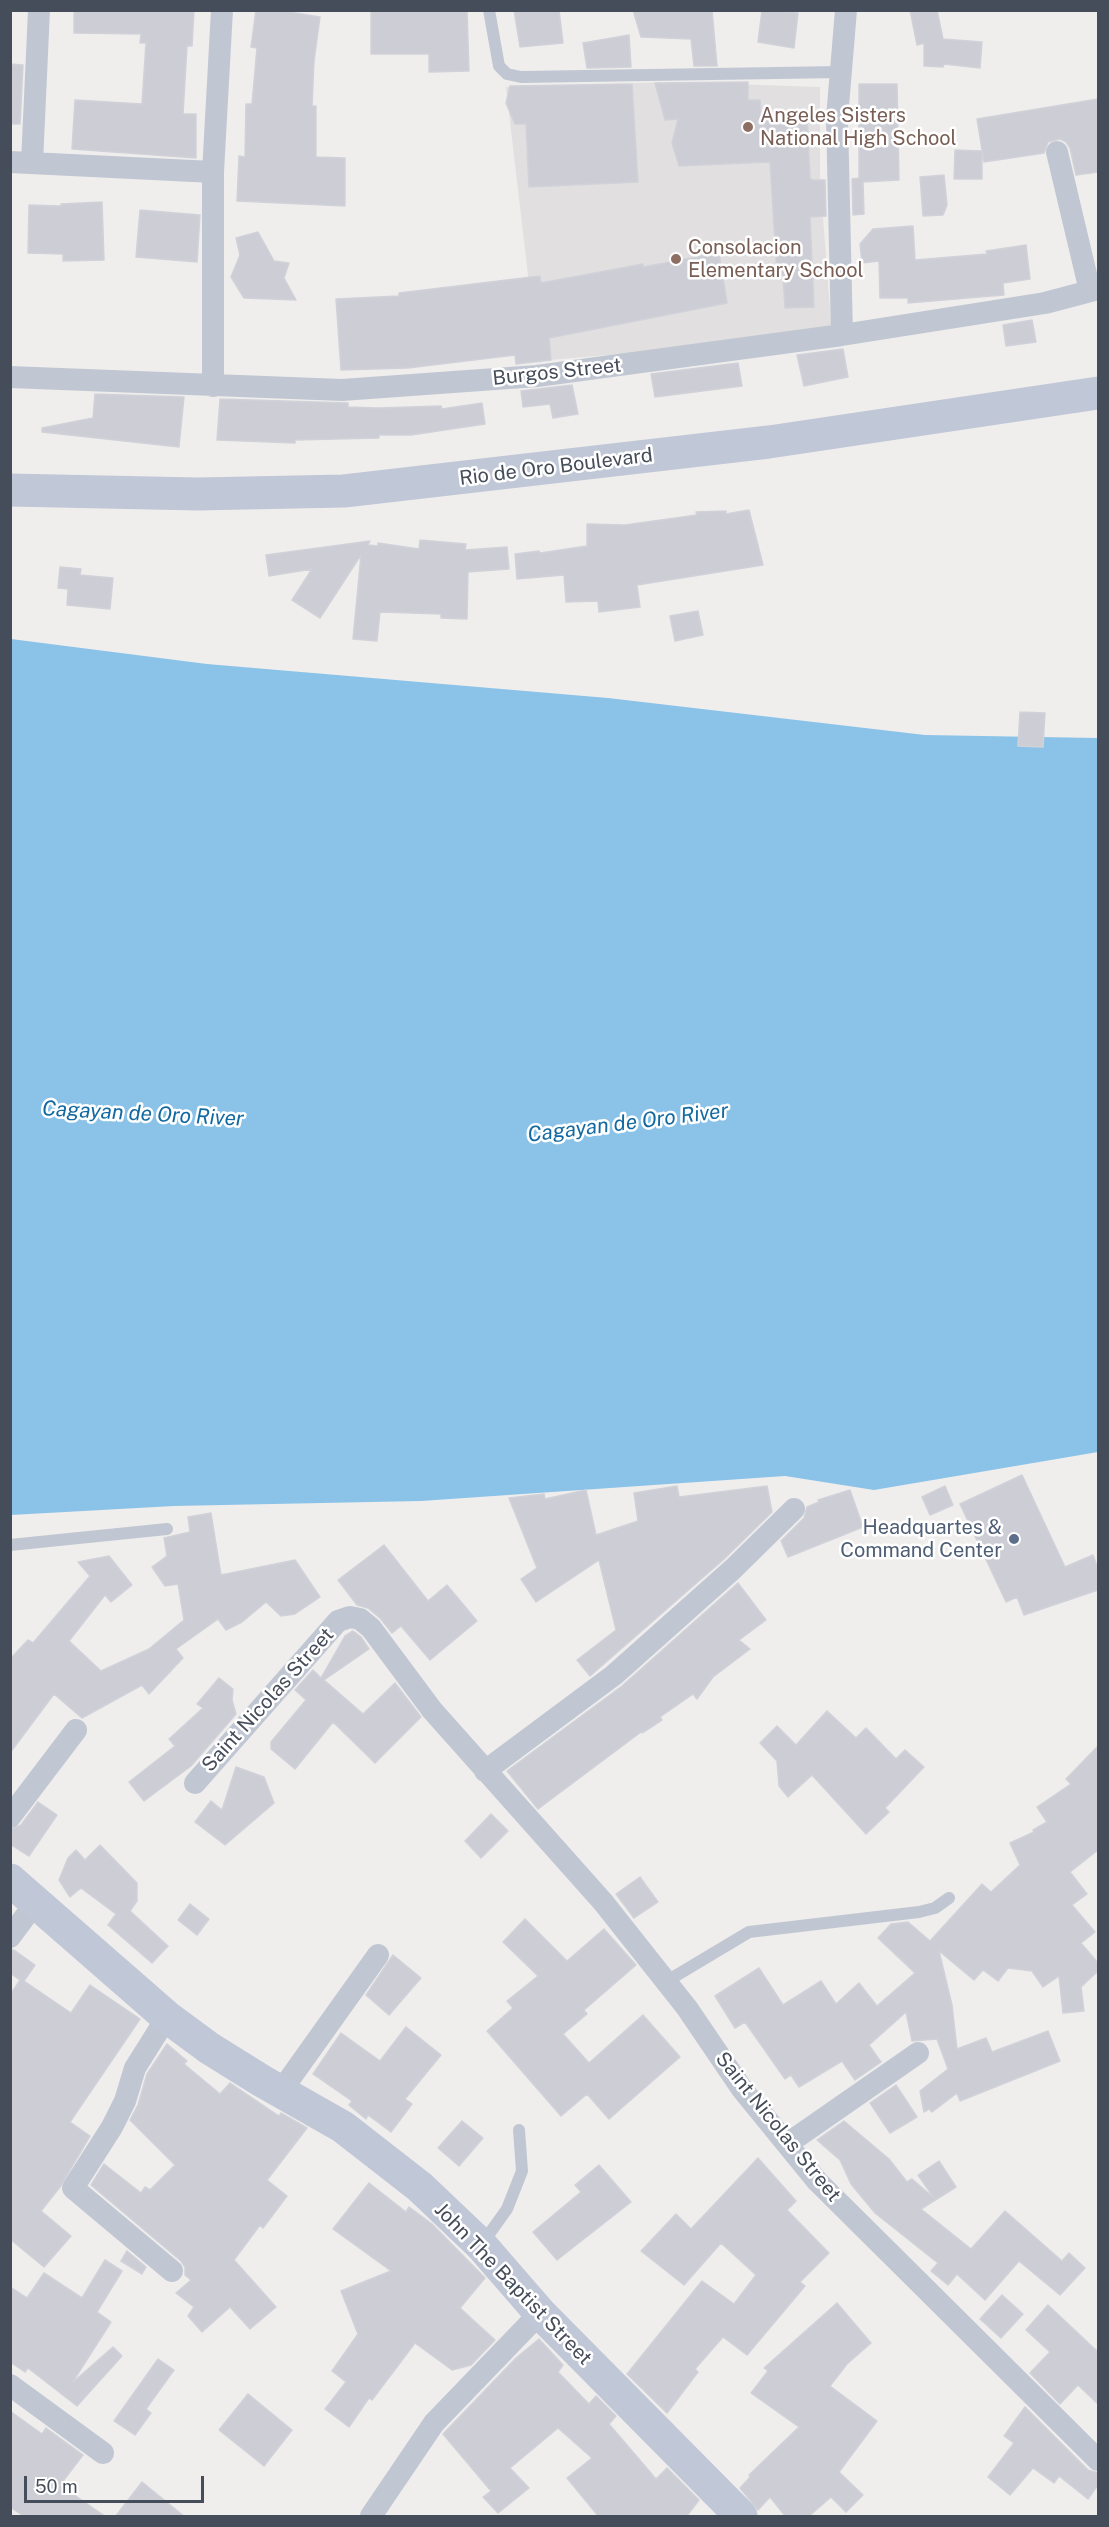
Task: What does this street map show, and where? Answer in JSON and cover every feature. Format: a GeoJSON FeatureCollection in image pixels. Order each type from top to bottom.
{"type":"FeatureCollection","features":[{"type":"Feature","properties":{"kind":"main road","name":"Rio de Oro Boulevard"},"geometry":{"type":"LineString","coordinates":[[10,490],[198,494],[344,491],[769,442],[1098,393]]}},
{"type":"Feature","properties":{"kind":"main road","name":"John The Baptist Street"},"geometry":{"type":"LineString","coordinates":[[10,1880],[167,2017],[209,2048],[343,2127],[420,2187],[481,2245],[540,2313],[741,2517]]}},
{"type":"Feature","properties":{"kind":"street"},"geometry":{"type":"LineString","coordinates":[[39,10],[21,163],[213,172]]}},
{"type":"Feature","properties":{"kind":"street"},"geometry":{"type":"LineString","coordinates":[[213,386],[213,172],[222,10]]}},
{"type":"Feature","properties":{"kind":"street"},"geometry":{"type":"LineString","coordinates":[[842,335],[837,118],[846,10]]}},
{"type":"Feature","properties":{"kind":"street"},"geometry":{"type":"LineString","coordinates":[[1057,152],[1094,290]]}},
{"type":"Feature","properties":{"kind":"street","name":"Burgos Street"},"geometry":{"type":"LineString","coordinates":[[10,377],[342,390],[537,376],[842,335],[1045,303],[1094,290]]}},
{"type":"Feature","properties":{"kind":"street"},"geometry":{"type":"LineString","coordinates":[[485,1771],[614,1675],[733,1569],[794,1509]]}},
{"type":"Feature","properties":{"kind":"street","name":"Saint Nicolas Street"},"geometry":{"type":"LineString","coordinates":[[195,1783],[338,1621],[350,1617],[360,1619],[371,1628],[432,1710],[603,1902],[667,1981],[742,2089],[817,2181],[1098,2460]]}},
{"type":"Feature","properties":{"kind":"street"},"geometry":{"type":"LineString","coordinates":[[10,1817],[76,1730]]}},
{"type":"Feature","properties":{"kind":"street"},"geometry":{"type":"LineString","coordinates":[[10,1937],[36,1902]]}},
{"type":"Feature","properties":{"kind":"street"},"geometry":{"type":"LineString","coordinates":[[281,2091],[378,1955]]}},
{"type":"Feature","properties":{"kind":"street"},"geometry":{"type":"LineString","coordinates":[[167,2017],[135,2068],[125,2101],[112,2127],[73,2188],[172,2271]]}},
{"type":"Feature","properties":{"kind":"street"},"geometry":{"type":"LineString","coordinates":[[787,2144],[918,2053]]}},
{"type":"Feature","properties":{"kind":"street"},"geometry":{"type":"LineString","coordinates":[[371,2517],[434,2423],[540,2313]]}},
{"type":"Feature","properties":{"kind":"street"},"geometry":{"type":"LineString","coordinates":[[10,2385],[103,2453]]}},
{"type":"Feature","properties":{"kind":"lane"},"geometry":{"type":"LineString","coordinates":[[489,10],[499,66],[507,74],[521,77],[840,72]]}},
{"type":"Feature","properties":{"kind":"lane"},"geometry":{"type":"LineString","coordinates":[[10,1545],[167,1529]]}},
{"type":"Feature","properties":{"kind":"lane"},"geometry":{"type":"LineString","coordinates":[[667,1981],[749,1932],[919,1912],[935,1908],[949,1898]]}},
{"type":"Feature","properties":{"kind":"lane"},"geometry":{"type":"LineString","coordinates":[[481,2245],[507,2209],[522,2171],[519,2130]]}},
{"type":"Feature","properties":{"kind":"shaded area","name":"Consolacion Elementary School"},"geometry":{"type":"Polygon","coordinates":[[[674,82],[820,87],[820,177],[832,336],[538,361],[506,87],[674,82]]]}},
{"type":"Feature","properties":{"kind":"water","name":"Cagayan de Oro River"},"geometry":{"type":"Polygon","coordinates":[[[11,639],[207,664],[608,698],[925,735],[1098,738],[1098,1452],[874,1490],[785,1476],[421,1501],[174,1506],[11,1515],[11,639]]]}},
{"type":"Feature","properties":{"kind":"building"},"geometry":{"type":"Polygon","coordinates":[[[74,10],[194,10],[192,46],[187,46],[183,114],[196,114],[196,158],[72,149],[75,100],[142,104],[146,43],[140,43],[141,34],[74,33],[74,10]]]}},
{"type":"Feature","properties":{"kind":"building"},"geometry":{"type":"Polygon","coordinates":[[[256,10],[277,10],[320,17],[314,61],[312,106],[316,106],[316,157],[345,158],[345,206],[237,201],[239,156],[245,157],[246,104],[252,104],[257,48],[251,47],[256,10]]]}},
{"type":"Feature","properties":{"kind":"building"},"geometry":{"type":"Polygon","coordinates":[[[371,10],[467,10],[469,71],[429,72],[429,54],[371,54],[371,10]]]}},
{"type":"Feature","properties":{"kind":"building"},"geometry":{"type":"Polygon","coordinates":[[[514,10],[559,10],[563,43],[520,47],[514,10]]]}},
{"type":"Feature","properties":{"kind":"building"},"geometry":{"type":"Polygon","coordinates":[[[633,10],[712,10],[717,66],[694,66],[691,39],[641,37],[633,10]]]}},
{"type":"Feature","properties":{"kind":"building"},"geometry":{"type":"Polygon","coordinates":[[[762,10],[798,13],[794,48],[758,42],[762,10]]]}},
{"type":"Feature","properties":{"kind":"building"},"geometry":{"type":"Polygon","coordinates":[[[910,10],[937,10],[943,39],[982,42],[980,68],[944,64],[943,67],[924,66],[924,43],[917,45],[910,10]]]}},
{"type":"Feature","properties":{"kind":"building"},"geometry":{"type":"Polygon","coordinates":[[[629,35],[631,67],[587,68],[583,43],[629,35]]]}},
{"type":"Feature","properties":{"kind":"building"},"geometry":{"type":"Polygon","coordinates":[[[10,64],[23,65],[20,124],[10,124],[10,64]]]}},
{"type":"Feature","properties":{"kind":"building","name":"Angeles Sisters National High School"},"geometry":{"type":"Polygon","coordinates":[[[748,82],[748,100],[760,100],[761,115],[807,114],[810,178],[825,180],[826,216],[810,217],[814,307],[785,308],[783,275],[777,275],[770,162],[679,166],[672,143],[678,119],[665,120],[655,83],[748,82]]]}},
{"type":"Feature","properties":{"kind":"building"},"geometry":{"type":"Polygon","coordinates":[[[632,84],[638,182],[529,187],[526,124],[515,124],[506,103],[510,86],[632,84]]]}},
{"type":"Feature","properties":{"kind":"building"},"geometry":{"type":"Polygon","coordinates":[[[859,84],[897,84],[899,180],[863,182],[864,214],[853,215],[852,179],[859,178],[859,84]]]}},
{"type":"Feature","properties":{"kind":"building"},"geometry":{"type":"Polygon","coordinates":[[[1098,99],[1098,172],[1076,175],[1070,148],[1060,139],[1048,142],[1044,153],[984,162],[977,119],[1098,99]]]}},
{"type":"Feature","properties":{"kind":"building"},"geometry":{"type":"Polygon","coordinates":[[[955,150],[982,151],[982,179],[954,179],[955,150]]]}},
{"type":"Feature","properties":{"kind":"building"},"geometry":{"type":"Polygon","coordinates":[[[944,175],[947,205],[943,215],[923,216],[920,177],[944,175]]]}},
{"type":"Feature","properties":{"kind":"building"},"geometry":{"type":"Polygon","coordinates":[[[102,202],[104,260],[63,261],[63,254],[28,253],[29,205],[61,206],[61,204],[102,202]]]}},
{"type":"Feature","properties":{"kind":"building"},"geometry":{"type":"Polygon","coordinates":[[[140,210],[200,215],[197,262],[136,257],[140,210]]]}},
{"type":"Feature","properties":{"kind":"building"},"geometry":{"type":"Polygon","coordinates":[[[913,226],[915,260],[987,254],[986,251],[1026,245],[1030,279],[1003,283],[1004,295],[908,303],[908,298],[880,298],[879,261],[862,263],[860,244],[873,229],[913,226]]]}},
{"type":"Feature","properties":{"kind":"building"},"geometry":{"type":"Polygon","coordinates":[[[258,232],[274,261],[289,263],[284,278],[296,300],[244,298],[231,277],[240,255],[236,238],[258,232]]]}},
{"type":"Feature","properties":{"kind":"building"},"geometry":{"type":"Polygon","coordinates":[[[719,253],[727,303],[549,338],[551,360],[516,364],[515,355],[408,368],[341,370],[336,299],[399,296],[399,293],[540,276],[541,283],[719,253]]]}},
{"type":"Feature","properties":{"kind":"building"},"geometry":{"type":"Polygon","coordinates":[[[1032,320],[1036,342],[1006,346],[1003,325],[1032,320]]]}},
{"type":"Feature","properties":{"kind":"building"},"geometry":{"type":"Polygon","coordinates":[[[843,349],[848,377],[804,386],[797,355],[843,349]]]}},
{"type":"Feature","properties":{"kind":"building"},"geometry":{"type":"Polygon","coordinates":[[[738,363],[742,386],[655,397],[651,374],[738,363]]]}},
{"type":"Feature","properties":{"kind":"building"},"geometry":{"type":"Polygon","coordinates":[[[572,385],[578,414],[553,418],[550,404],[523,407],[521,391],[572,385]]]}},
{"type":"Feature","properties":{"kind":"building"},"geometry":{"type":"Polygon","coordinates":[[[95,394],[184,397],[179,447],[42,432],[42,428],[93,418],[95,394]]]}},
{"type":"Feature","properties":{"kind":"building"},"geometry":{"type":"Polygon","coordinates":[[[220,399],[348,403],[348,407],[378,408],[441,406],[442,409],[482,403],[485,424],[411,435],[379,435],[379,438],[295,440],[295,443],[217,440],[220,399]]]}},
{"type":"Feature","properties":{"kind":"building"},"geometry":{"type":"Polygon","coordinates":[[[749,510],[763,565],[637,585],[640,607],[599,612],[598,601],[566,602],[564,575],[517,579],[515,554],[587,546],[587,524],[625,525],[697,515],[696,512],[726,511],[726,514],[749,510]]]}},
{"type":"Feature","properties":{"kind":"building"},"geometry":{"type":"Polygon","coordinates":[[[420,540],[466,544],[465,550],[507,547],[509,569],[468,572],[467,619],[441,618],[441,614],[380,612],[377,641],[353,639],[361,555],[320,618],[292,600],[312,569],[269,576],[266,555],[370,541],[368,545],[378,546],[378,543],[419,549],[420,540]]]}},
{"type":"Feature","properties":{"kind":"building"},"geometry":{"type":"Polygon","coordinates":[[[60,567],[81,569],[80,575],[113,578],[110,609],[67,605],[68,589],[58,588],[60,567]]]}},
{"type":"Feature","properties":{"kind":"building"},"geometry":{"type":"Polygon","coordinates":[[[698,611],[703,635],[675,641],[670,616],[698,611]]]}},
{"type":"Feature","properties":{"kind":"building"},"geometry":{"type":"Polygon","coordinates":[[[1020,712],[1045,713],[1043,747],[1018,746],[1020,712]]]}},
{"type":"Feature","properties":{"kind":"building","name":"Headquartes & Command Center"},"geometry":{"type":"Polygon","coordinates":[[[1022,1475],[1065,1567],[1093,1555],[1098,1569],[1098,1590],[1024,1615],[1017,1597],[1006,1602],[960,1504],[1022,1475]]]}},
{"type":"Feature","properties":{"kind":"building"},"geometry":{"type":"Polygon","coordinates":[[[677,1486],[679,1497],[767,1486],[772,1512],[724,1559],[590,1676],[577,1660],[616,1630],[599,1560],[536,1602],[521,1579],[537,1568],[509,1498],[544,1494],[545,1499],[586,1490],[596,1535],[638,1521],[634,1493],[677,1486]]]}},
{"type":"Feature","properties":{"kind":"building"},"geometry":{"type":"Polygon","coordinates":[[[945,1486],[953,1505],[930,1515],[922,1497],[945,1486]]]}},
{"type":"Feature","properties":{"kind":"building"},"geometry":{"type":"Polygon","coordinates":[[[850,1490],[863,1527],[788,1557],[781,1541],[804,1518],[807,1507],[819,1502],[818,1500],[850,1490]]]}},
{"type":"Feature","properties":{"kind":"building"},"geometry":{"type":"Polygon","coordinates":[[[211,1513],[221,1575],[295,1560],[320,1597],[295,1614],[281,1616],[266,1602],[242,1622],[226,1630],[218,1619],[176,1649],[183,1658],[149,1694],[142,1685],[82,1718],[54,1694],[10,1753],[10,1659],[28,1640],[33,1643],[90,1576],[78,1562],[109,1556],[132,1585],[111,1602],[105,1595],[69,1641],[101,1671],[149,1649],[184,1620],[178,1584],[165,1586],[152,1567],[167,1556],[164,1538],[190,1532],[188,1517],[211,1513]]]}},
{"type":"Feature","properties":{"kind":"building"},"geometry":{"type":"Polygon","coordinates":[[[384,1545],[428,1601],[447,1585],[477,1621],[430,1660],[401,1626],[392,1633],[368,1608],[357,1605],[338,1580],[384,1545]]]}},
{"type":"Feature","properties":{"kind":"building"},"geometry":{"type":"Polygon","coordinates":[[[738,1583],[766,1620],[739,1640],[750,1649],[713,1677],[697,1699],[693,1694],[660,1717],[662,1720],[641,1732],[538,1809],[507,1771],[622,1686],[738,1583]]]}},
{"type":"Feature","properties":{"kind":"building"},"geometry":{"type":"Polygon","coordinates":[[[353,1631],[361,1637],[369,1649],[324,1680],[363,1714],[395,1683],[421,1717],[375,1763],[333,1722],[295,1769],[271,1749],[271,1742],[306,1700],[295,1690],[313,1670],[321,1678],[345,1636],[353,1631]]]}},
{"type":"Feature","properties":{"kind":"building"},"geometry":{"type":"Polygon","coordinates":[[[219,1678],[233,1689],[232,1700],[236,1714],[191,1766],[144,1801],[129,1782],[175,1746],[169,1739],[203,1708],[197,1704],[219,1678]]]}},
{"type":"Feature","properties":{"kind":"building"},"geometry":{"type":"Polygon","coordinates":[[[827,1711],[856,1738],[866,1728],[896,1759],[905,1750],[924,1767],[885,1808],[889,1812],[866,1834],[812,1775],[788,1797],[779,1786],[777,1761],[760,1743],[777,1726],[796,1745],[827,1711]]]}},
{"type":"Feature","properties":{"kind":"building"},"geometry":{"type":"Polygon","coordinates":[[[1098,1746],[1098,1850],[1070,1872],[1087,1894],[1072,1905],[1095,1932],[1081,1943],[1098,1963],[1098,1971],[1081,1987],[1084,2011],[1063,2013],[1059,1976],[1043,1987],[1032,1971],[1008,1968],[998,1981],[983,1970],[974,1980],[939,1951],[952,2005],[957,2049],[986,2038],[992,2052],[1048,2031],[1060,2061],[960,2101],[957,2093],[932,2112],[929,2109],[924,2112],[920,2091],[948,2069],[937,2039],[912,2041],[906,2012],[869,2045],[881,2062],[855,2080],[842,2061],[799,2087],[791,2075],[785,2079],[745,2022],[735,2028],[715,1996],[759,1968],[783,2005],[821,1981],[836,2004],[859,1983],[877,2006],[915,1973],[878,1938],[891,1924],[908,1922],[930,1941],[982,1884],[991,1892],[1020,1865],[1010,1843],[1034,1832],[1033,1830],[1047,1822],[1037,1807],[1071,1784],[1066,1779],[1098,1746]]]}},
{"type":"Feature","properties":{"kind":"building"},"geometry":{"type":"Polygon","coordinates":[[[236,1767],[264,1777],[274,1803],[225,1845],[195,1822],[211,1801],[222,1810],[236,1767]]]}},
{"type":"Feature","properties":{"kind":"building"},"geometry":{"type":"Polygon","coordinates":[[[38,1802],[57,1815],[29,1856],[10,1844],[10,1830],[21,1825],[38,1802]]]}},
{"type":"Feature","properties":{"kind":"building"},"geometry":{"type":"Polygon","coordinates":[[[491,1814],[508,1831],[481,1858],[465,1841],[491,1814]]]}},
{"type":"Feature","properties":{"kind":"building"},"geometry":{"type":"Polygon","coordinates":[[[100,1845],[137,1883],[137,1901],[130,1911],[168,1946],[152,1963],[108,1925],[116,1914],[81,1888],[70,1897],[59,1880],[68,1858],[76,1850],[85,1860],[100,1845]]]}},
{"type":"Feature","properties":{"kind":"building"},"geometry":{"type":"Polygon","coordinates":[[[640,1877],[658,1902],[634,1918],[616,1894],[640,1877]]]}},
{"type":"Feature","properties":{"kind":"building"},"geometry":{"type":"Polygon","coordinates":[[[190,1904],[209,1919],[197,1935],[178,1920],[190,1904]]]}},
{"type":"Feature","properties":{"kind":"building"},"geometry":{"type":"Polygon","coordinates":[[[525,1919],[567,1961],[604,1929],[636,1965],[584,2010],[587,2014],[563,2034],[589,2063],[643,2015],[680,2057],[609,2119],[587,2094],[561,2116],[487,2031],[513,2008],[507,2001],[538,1976],[503,1942],[525,1919]]]}},
{"type":"Feature","properties":{"kind":"building"},"geometry":{"type":"Polygon","coordinates":[[[10,1950],[14,1950],[35,1965],[24,1981],[71,2013],[90,1985],[140,2019],[70,2122],[90,2136],[60,2187],[41,2211],[71,2236],[44,2267],[10,2239],[10,1995],[20,1980],[10,1973],[10,1950]]]}},
{"type":"Feature","properties":{"kind":"building"},"geometry":{"type":"Polygon","coordinates":[[[393,1955],[421,1978],[389,2015],[366,1995],[393,1955]]]}},
{"type":"Feature","properties":{"kind":"building"},"geometry":{"type":"Polygon","coordinates":[[[406,2027],[441,2055],[405,2099],[412,2104],[391,2132],[368,2115],[366,2119],[349,2105],[352,2101],[313,2074],[341,2033],[380,2061],[406,2027]]]}},
{"type":"Feature","properties":{"kind":"building"},"geometry":{"type":"Polygon","coordinates":[[[167,2044],[187,2061],[184,2064],[220,2094],[230,2083],[279,2116],[281,2113],[307,2128],[267,2180],[287,2196],[263,2228],[260,2225],[234,2260],[276,2307],[250,2329],[230,2307],[202,2332],[188,2316],[194,2307],[176,2293],[191,2280],[185,2275],[185,2267],[181,2261],[91,2185],[104,2164],[141,2193],[145,2187],[150,2190],[175,2165],[130,2120],[138,2105],[147,2074],[167,2044]]]}},
{"type":"Feature","properties":{"kind":"building"},"geometry":{"type":"Polygon","coordinates":[[[896,2085],[917,2117],[890,2133],[870,2103],[896,2085]]]}},
{"type":"Feature","properties":{"kind":"building"},"geometry":{"type":"Polygon","coordinates":[[[462,2121],[483,2138],[459,2166],[438,2148],[462,2121]]]}},
{"type":"Feature","properties":{"kind":"building"},"geometry":{"type":"Polygon","coordinates":[[[844,2121],[889,2159],[907,2182],[912,2179],[934,2198],[918,2175],[939,2161],[956,2187],[921,2209],[971,2249],[1005,2211],[1062,2261],[1069,2253],[1085,2268],[1060,2295],[1019,2261],[985,2300],[957,2274],[948,2285],[931,2271],[938,2263],[875,2213],[851,2184],[840,2160],[817,2140],[844,2121]]]}},
{"type":"Feature","properties":{"kind":"building"},"geometry":{"type":"Polygon","coordinates":[[[758,2158],[796,2201],[787,2210],[829,2253],[800,2282],[805,2286],[747,2355],[723,2337],[695,2369],[698,2372],[667,2413],[627,2374],[702,2281],[734,2304],[756,2275],[721,2243],[684,2285],[641,2251],[676,2214],[691,2229],[758,2158]]]}},
{"type":"Feature","properties":{"kind":"building"},"geometry":{"type":"Polygon","coordinates":[[[599,2165],[631,2202],[557,2260],[533,2232],[581,2192],[575,2185],[599,2165]]]}},
{"type":"Feature","properties":{"kind":"building"},"geometry":{"type":"Polygon","coordinates":[[[369,2183],[406,2212],[409,2207],[432,2224],[485,2278],[460,2308],[495,2340],[471,2365],[452,2370],[415,2343],[372,2400],[369,2398],[349,2427],[325,2409],[346,2382],[332,2371],[358,2334],[341,2291],[391,2271],[333,2229],[369,2183]]]}},
{"type":"Feature","properties":{"kind":"building"},"geometry":{"type":"Polygon","coordinates":[[[127,2251],[146,2267],[142,2274],[121,2261],[127,2251]]]}},
{"type":"Feature","properties":{"kind":"building"},"geometry":{"type":"Polygon","coordinates":[[[105,2260],[122,2271],[97,2312],[111,2322],[72,2383],[113,2347],[122,2356],[77,2406],[28,2368],[25,2372],[10,2362],[10,2287],[27,2298],[44,2273],[82,2298],[105,2260]]]}},
{"type":"Feature","properties":{"kind":"building"},"geometry":{"type":"Polygon","coordinates":[[[1002,2295],[1023,2314],[1001,2338],[980,2319],[1002,2295]]]}},
{"type":"Feature","properties":{"kind":"building"},"geometry":{"type":"Polygon","coordinates":[[[837,2303],[871,2343],[847,2364],[830,2386],[877,2421],[839,2472],[863,2495],[846,2512],[831,2497],[808,2517],[786,2517],[770,2497],[758,2510],[740,2488],[750,2477],[749,2475],[799,2427],[751,2393],[768,2371],[764,2368],[837,2303]]]}},
{"type":"Feature","properties":{"kind":"building"},"geometry":{"type":"Polygon","coordinates":[[[1048,2305],[1098,2352],[1098,2404],[1078,2385],[1060,2404],[1030,2373],[1050,2352],[1026,2330],[1048,2305]]]}},
{"type":"Feature","properties":{"kind":"building"},"geometry":{"type":"Polygon","coordinates":[[[539,2339],[563,2365],[558,2372],[589,2404],[596,2396],[616,2416],[609,2424],[656,2479],[667,2468],[699,2500],[686,2517],[599,2517],[567,2478],[592,2458],[558,2428],[510,2468],[529,2488],[498,2513],[483,2497],[491,2491],[443,2434],[516,2358],[539,2339]]]}},
{"type":"Feature","properties":{"kind":"building"},"geometry":{"type":"Polygon","coordinates":[[[158,2359],[174,2370],[146,2409],[151,2413],[135,2435],[114,2421],[158,2359]]]}},
{"type":"Feature","properties":{"kind":"building"},"geometry":{"type":"Polygon","coordinates":[[[248,2394],[292,2430],[264,2466],[219,2430],[248,2394]]]}},
{"type":"Feature","properties":{"kind":"building"},"geometry":{"type":"Polygon","coordinates":[[[1025,2407],[1088,2470],[1098,2473],[1098,2485],[1088,2499],[1059,2476],[1054,2483],[1033,2468],[1010,2495],[988,2477],[1014,2443],[1004,2436],[1025,2407]]]}},
{"type":"Feature","properties":{"kind":"building"},"geometry":{"type":"Polygon","coordinates":[[[10,2411],[42,2434],[46,2428],[83,2455],[60,2485],[106,2517],[25,2517],[10,2507],[10,2411]]]}},
{"type":"Feature","properties":{"kind":"building"},"geometry":{"type":"Polygon","coordinates":[[[142,2482],[185,2517],[115,2517],[142,2482]]]}},
{"type":"Feature","properties":{"kind":"place","name":"Angeles Sisters National High School"},"geometry":{"type":"Point","coordinates":[748,127]}},
{"type":"Feature","properties":{"kind":"place","name":"Consolacion Elementary School"},"geometry":{"type":"Point","coordinates":[676,259]}},
{"type":"Feature","properties":{"kind":"place","name":"Headquartes & Command Center"},"geometry":{"type":"Point","coordinates":[1014,1539]}}]}
